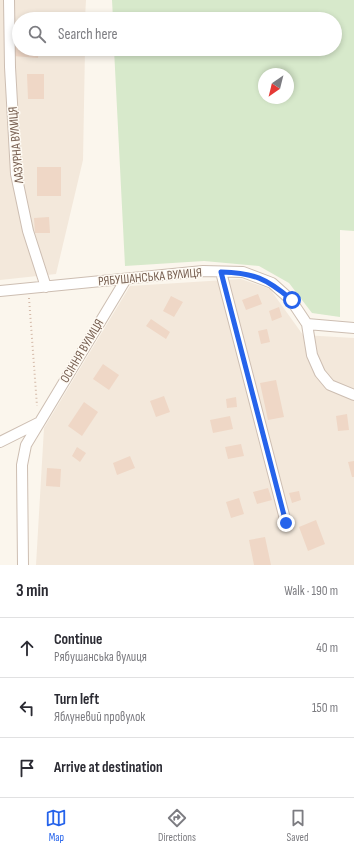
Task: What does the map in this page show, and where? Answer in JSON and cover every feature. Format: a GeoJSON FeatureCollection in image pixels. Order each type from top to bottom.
{"type":"FeatureCollection","features":[{"type":"Feature","properties":{"kind":"street","name":"ЛАЗУРНА ВУЛИЦЯ"},"geometry":{"type":"LineString","coordinates":[[9,0],[10,67],[16,174],[28,231],[46,287]]}},
{"type":"Feature","properties":{"kind":"street","name":"РЯБУШАНСЬКА ВУЛИЦЯ"},"geometry":{"type":"LineString","coordinates":[[0,291],[203,271],[243,272],[272,283],[292,300],[307,324],[312,355],[320,373],[330,385],[354,395]]}},
{"type":"Feature","properties":{"kind":"street"},"geometry":{"type":"LineString","coordinates":[[221,272],[286,523]]}},
{"type":"Feature","properties":{"kind":"street","name":"ОСІННЯ ВУЛИЦЯ"},"geometry":{"type":"LineString","coordinates":[[23,565],[22,465],[26,444],[126,279]]}},
{"type":"Feature","properties":{"kind":"street"},"geometry":{"type":"LineString","coordinates":[[307,324],[354,328]]}},
{"type":"Feature","properties":{"kind":"street"},"geometry":{"type":"LineString","coordinates":[[0,442],[38,423]]}},
{"type":"Feature","properties":{"kind":"path"},"geometry":{"type":"LineString","coordinates":[[28,288],[38,423]]}},
{"type":"Feature","properties":{"kind":"shaded area"},"geometry":{"type":"Polygon","coordinates":[[[0,0],[86,0],[85,12],[12,12],[12,56],[85,56],[83,160],[56,274],[0,280],[0,0]]]}},
{"type":"Feature","properties":{"kind":"shaded area"},"geometry":{"type":"Polygon","coordinates":[[[241,279],[270,289],[303,335],[354,338],[354,565],[36,565],[44,428],[130,286],[241,279]]]}},
{"type":"Feature","properties":{"kind":"green space"},"geometry":{"type":"Polygon","coordinates":[[[112,0],[354,0],[354,231],[340,230],[340,317],[312,313],[289,283],[259,266],[204,261],[125,266],[114,56],[342,56],[342,12],[113,12],[112,0]]]}},
{"type":"Feature","properties":{"kind":"building"},"geometry":{"type":"Polygon","coordinates":[[[13,56],[38,56],[38,58],[13,56]]]}},
{"type":"Feature","properties":{"kind":"building"},"geometry":{"type":"Polygon","coordinates":[[[27,74],[44,74],[44,99],[28,99],[27,74]]]}},
{"type":"Feature","properties":{"kind":"building"},"geometry":{"type":"Polygon","coordinates":[[[37,167],[61,167],[61,196],[37,196],[37,167]]]}},
{"type":"Feature","properties":{"kind":"building"},"geometry":{"type":"Polygon","coordinates":[[[49,217],[50,233],[35,233],[34,218],[49,217]]]}},
{"type":"Feature","properties":{"kind":"building"},"geometry":{"type":"Polygon","coordinates":[[[258,294],[262,304],[246,310],[242,300],[258,294]]]}},
{"type":"Feature","properties":{"kind":"building"},"geometry":{"type":"Polygon","coordinates":[[[171,296],[183,302],[174,317],[163,311],[171,296]]]}},
{"type":"Feature","properties":{"kind":"building"},"geometry":{"type":"Polygon","coordinates":[[[279,307],[282,317],[272,321],[269,311],[279,307]]]}},
{"type":"Feature","properties":{"kind":"building"},"geometry":{"type":"Polygon","coordinates":[[[151,319],[170,332],[166,339],[146,326],[151,319]]]}},
{"type":"Feature","properties":{"kind":"building"},"geometry":{"type":"Polygon","coordinates":[[[267,329],[270,342],[261,344],[258,331],[267,329]]]}},
{"type":"Feature","properties":{"kind":"building"},"geometry":{"type":"Polygon","coordinates":[[[103,364],[119,375],[109,390],[93,379],[103,364]]]}},
{"type":"Feature","properties":{"kind":"building"},"geometry":{"type":"Polygon","coordinates":[[[276,380],[284,417],[268,420],[260,383],[276,380]]]}},
{"type":"Feature","properties":{"kind":"building"},"geometry":{"type":"Polygon","coordinates":[[[164,396],[170,412],[156,417],[150,401],[164,396]]]}},
{"type":"Feature","properties":{"kind":"building"},"geometry":{"type":"Polygon","coordinates":[[[236,397],[237,407],[227,408],[226,399],[236,397]]]}},
{"type":"Feature","properties":{"kind":"building"},"geometry":{"type":"Polygon","coordinates":[[[84,402],[98,412],[82,436],[68,426],[84,402]]]}},
{"type":"Feature","properties":{"kind":"building"},"geometry":{"type":"Polygon","coordinates":[[[347,414],[349,430],[338,431],[336,416],[347,414]]]}},
{"type":"Feature","properties":{"kind":"building"},"geometry":{"type":"Polygon","coordinates":[[[230,416],[233,429],[213,433],[210,420],[230,416]]]}},
{"type":"Feature","properties":{"kind":"building"},"geometry":{"type":"Polygon","coordinates":[[[241,444],[244,456],[228,459],[225,447],[241,444]]]}},
{"type":"Feature","properties":{"kind":"building"},"geometry":{"type":"Polygon","coordinates":[[[77,447],[86,453],[80,462],[72,456],[77,447]]]}},
{"type":"Feature","properties":{"kind":"building"},"geometry":{"type":"Polygon","coordinates":[[[130,456],[135,468],[117,475],[113,463],[130,456]]]}},
{"type":"Feature","properties":{"kind":"building"},"geometry":{"type":"Polygon","coordinates":[[[354,461],[354,477],[352,477],[348,462],[354,461]]]}},
{"type":"Feature","properties":{"kind":"building"},"geometry":{"type":"Polygon","coordinates":[[[47,468],[61,469],[60,487],[46,486],[47,468]]]}},
{"type":"Feature","properties":{"kind":"building"},"geometry":{"type":"Polygon","coordinates":[[[268,488],[272,500],[257,504],[253,492],[268,488]]]}},
{"type":"Feature","properties":{"kind":"building"},"geometry":{"type":"Polygon","coordinates":[[[299,491],[301,500],[292,503],[289,493],[299,491]]]}},
{"type":"Feature","properties":{"kind":"building"},"geometry":{"type":"Polygon","coordinates":[[[239,498],[244,514],[231,518],[226,502],[239,498]]]}},
{"type":"Feature","properties":{"kind":"building"},"geometry":{"type":"Polygon","coordinates":[[[316,520],[325,544],[308,551],[299,527],[316,520]]]}},
{"type":"Feature","properties":{"kind":"building"},"geometry":{"type":"Polygon","coordinates":[[[265,537],[271,565],[254,565],[249,540],[265,537]]]}},
{"type":"Feature","properties":{"kind":"route"},"geometry":{"type":"LineString","coordinates":[[286,523],[221,272],[243,272],[272,283],[292,300]]}}]}
